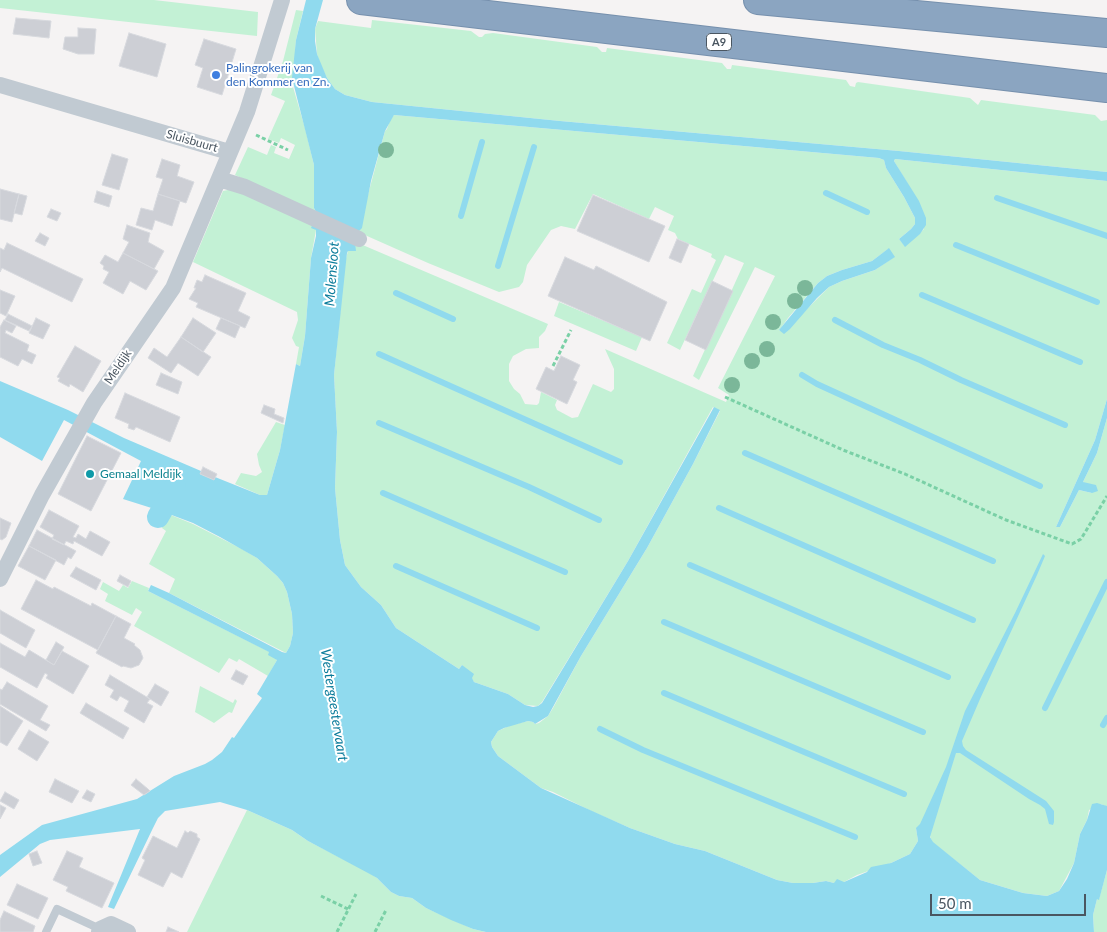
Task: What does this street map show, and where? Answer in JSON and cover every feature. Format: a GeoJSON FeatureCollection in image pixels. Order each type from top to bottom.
{"type":"FeatureCollection","features":[{"type":"Feature","properties":{"kind":"highway","name":"A9"},"geometry":{"type":"LineString","coordinates":[[361,0],[1107,88]]}},
{"type":"Feature","properties":{"kind":"highway"},"geometry":{"type":"LineString","coordinates":[[758,0],[1107,33]]}},
{"type":"Feature","properties":{"kind":"street","name":"Sluisbuurt"},"geometry":{"type":"LineString","coordinates":[[0,85],[229,152],[253,96],[282,0]]}},
{"type":"Feature","properties":{"kind":"street","name":"Meldijk"},"geometry":{"type":"LineString","coordinates":[[0,579],[42,495],[94,403],[172,288],[229,152]]}},
{"type":"Feature","properties":{"kind":"street"},"geometry":{"type":"LineString","coordinates":[[219,179],[245,187],[359,239]]}},
{"type":"Feature","properties":{"kind":"street"},"geometry":{"type":"LineString","coordinates":[[100,930],[111,924],[128,932]]}},
{"type":"Feature","properties":{"kind":"lane"},"geometry":{"type":"LineString","coordinates":[[46,932],[57,909],[100,930]]}},
{"type":"Feature","properties":{"kind":"path"},"geometry":{"type":"LineString","coordinates":[[240,127],[288,150]]}},
{"type":"Feature","properties":{"kind":"path"},"geometry":{"type":"LineString","coordinates":[[553,366],[571,330]]}},
{"type":"Feature","properties":{"kind":"path"},"geometry":{"type":"LineString","coordinates":[[726,397],[1006,520],[1072,544],[1081,539],[1107,496]]}},
{"type":"Feature","properties":{"kind":"path"},"geometry":{"type":"LineString","coordinates":[[337,932],[356,894]]}},
{"type":"Feature","properties":{"kind":"path"},"geometry":{"type":"LineString","coordinates":[[321,896],[348,909]]}},
{"type":"Feature","properties":{"kind":"path"},"geometry":{"type":"LineString","coordinates":[[375,932],[386,910]]}},
{"type":"Feature","properties":{"kind":"green space"},"geometry":{"type":"Polygon","coordinates":[[[0,0],[154,0],[258,12],[257,36],[0,8],[0,0]]]}},
{"type":"Feature","properties":{"kind":"green space"},"geometry":{"type":"Polygon","coordinates":[[[296,10],[303,11],[296,40],[293,87],[314,165],[314,208],[317,214],[235,175],[248,147],[267,155],[271,145],[276,147],[274,153],[289,159],[295,145],[281,138],[279,143],[268,139],[285,101],[271,95],[283,61],[296,10]]]}},
{"type":"Feature","properties":{"kind":"green space"},"geometry":{"type":"Polygon","coordinates":[[[372,20],[471,31],[479,37],[493,33],[597,47],[602,52],[606,52],[607,48],[722,63],[727,69],[731,69],[732,65],[846,80],[850,86],[855,87],[858,82],[970,98],[978,105],[981,100],[1095,115],[1101,121],[1107,120],[1107,172],[372,102],[345,95],[335,89],[320,64],[317,54],[315,29],[318,21],[371,28],[372,20]]]}},
{"type":"Feature","properties":{"kind":"green space"},"geometry":{"type":"Polygon","coordinates":[[[394,115],[879,158],[884,160],[886,168],[915,218],[915,224],[899,239],[905,246],[924,229],[909,186],[894,161],[895,159],[1107,181],[1107,399],[1095,440],[1056,527],[1060,527],[1079,490],[1092,493],[1083,482],[1097,453],[1107,418],[1107,807],[1101,804],[1089,810],[1087,820],[1080,834],[1074,863],[1059,891],[1047,896],[1023,893],[980,880],[932,842],[930,836],[916,828],[918,841],[910,854],[844,882],[793,883],[777,880],[705,851],[675,844],[630,828],[591,811],[541,788],[498,756],[491,742],[498,731],[511,725],[528,721],[535,724],[539,723],[548,716],[581,656],[647,548],[720,411],[713,407],[628,561],[542,702],[538,706],[525,705],[508,694],[474,682],[462,665],[459,669],[396,628],[381,605],[361,587],[345,565],[340,540],[335,488],[337,432],[334,375],[345,262],[348,251],[355,243],[358,243],[548,324],[545,331],[539,337],[539,348],[526,349],[513,356],[509,364],[509,381],[520,394],[525,404],[537,405],[541,392],[557,400],[555,405],[557,410],[572,418],[578,417],[593,384],[611,392],[614,389],[614,369],[605,349],[726,402],[729,395],[718,388],[775,276],[755,267],[699,380],[693,376],[744,263],[725,255],[680,350],[667,343],[692,289],[701,293],[716,260],[711,257],[712,254],[678,239],[675,233],[668,230],[674,216],[655,207],[649,219],[593,194],[575,229],[561,226],[551,230],[527,265],[523,282],[519,287],[499,292],[358,232],[385,131],[394,115]],[[888,249],[872,261],[827,276],[818,283],[779,331],[803,313],[829,287],[875,270],[894,257],[888,249]]]}},
{"type":"Feature","properties":{"kind":"green space"},"geometry":{"type":"Polygon","coordinates":[[[235,190],[312,225],[316,230],[311,258],[305,336],[300,366],[296,364],[299,347],[296,346],[292,338],[298,320],[297,312],[193,262],[223,191],[235,190]]]}},
{"type":"Feature","properties":{"kind":"green space"},"geometry":{"type":"Polygon","coordinates":[[[559,302],[642,337],[636,351],[554,316],[559,302]]]}},
{"type":"Feature","properties":{"kind":"green space"},"geometry":{"type":"Polygon","coordinates":[[[276,422],[285,425],[280,450],[267,495],[260,495],[235,484],[241,473],[256,476],[262,472],[257,454],[276,422]]]}},
{"type":"Feature","properties":{"kind":"green space"},"geometry":{"type":"Polygon","coordinates":[[[166,513],[193,524],[242,549],[257,558],[283,583],[292,614],[293,633],[286,653],[169,593],[175,579],[149,564],[166,531],[162,528],[166,513]]]}},
{"type":"Feature","properties":{"kind":"green space"},"geometry":{"type":"Polygon","coordinates":[[[132,581],[149,588],[148,591],[270,652],[277,660],[268,676],[239,659],[237,662],[229,658],[219,673],[134,626],[142,612],[136,608],[132,615],[105,601],[108,594],[100,589],[103,582],[119,591],[123,585],[128,588],[132,581]]]}},
{"type":"Feature","properties":{"kind":"green space"},"geometry":{"type":"Polygon","coordinates":[[[200,686],[233,703],[235,699],[237,701],[232,713],[229,712],[214,723],[195,712],[200,686]]]}},
{"type":"Feature","properties":{"kind":"green space"},"geometry":{"type":"Polygon","coordinates":[[[247,810],[292,830],[308,841],[368,872],[391,892],[399,896],[412,898],[426,908],[473,929],[486,932],[187,932],[247,810]]]}},
{"type":"Feature","properties":{"kind":"green space"},"geometry":{"type":"Polygon","coordinates":[[[1107,870],[1107,932],[1094,932],[1093,915],[1107,870]]]}},
{"type":"Feature","properties":{"kind":"water"},"geometry":{"type":"Polygon","coordinates":[[[306,0],[323,0],[315,29],[315,41],[317,54],[327,78],[335,89],[345,95],[372,102],[1107,172],[1107,181],[895,159],[894,161],[919,201],[926,218],[926,225],[920,234],[905,247],[899,239],[915,224],[915,218],[886,168],[884,160],[879,158],[394,115],[385,131],[371,181],[362,228],[358,232],[355,243],[356,251],[348,251],[347,253],[334,375],[337,432],[335,488],[340,540],[345,565],[361,587],[381,605],[396,628],[459,669],[462,665],[474,674],[472,678],[474,682],[508,694],[525,705],[533,707],[542,703],[628,561],[714,407],[720,410],[647,548],[581,656],[548,716],[535,724],[528,721],[504,728],[498,731],[491,742],[498,756],[541,788],[630,828],[675,844],[705,851],[777,880],[793,883],[826,881],[834,883],[837,879],[844,882],[867,872],[871,867],[891,863],[910,854],[918,841],[916,828],[920,824],[946,767],[965,711],[1043,554],[1045,556],[1037,575],[962,741],[966,750],[1046,801],[1054,811],[1053,825],[1049,824],[1045,809],[1040,805],[960,753],[956,753],[930,837],[933,842],[980,880],[1023,893],[1047,896],[1059,891],[1067,879],[1074,863],[1080,834],[1092,804],[1097,803],[1107,806],[1107,870],[1093,915],[1094,932],[486,932],[451,920],[426,908],[412,898],[399,896],[391,892],[377,878],[308,841],[292,830],[247,810],[220,802],[165,811],[158,818],[114,909],[108,907],[140,829],[50,840],[40,844],[0,877],[0,855],[42,825],[137,799],[174,776],[212,760],[222,752],[232,737],[234,738],[262,698],[257,694],[277,660],[268,655],[269,652],[148,591],[151,585],[282,652],[286,653],[290,646],[293,633],[292,614],[287,592],[277,576],[257,558],[193,523],[123,499],[141,461],[64,420],[42,461],[0,437],[0,381],[215,477],[260,495],[267,495],[280,450],[296,364],[300,366],[305,336],[311,258],[316,236],[316,230],[311,228],[317,214],[314,208],[314,165],[292,78],[296,40],[306,0]]]}},
{"type":"Feature","properties":{"kind":"water"},"geometry":{"type":"Polygon","coordinates":[[[889,248],[895,257],[875,270],[829,287],[790,329],[784,334],[779,330],[818,283],[827,276],[872,261],[889,248]]]}},
{"type":"Feature","properties":{"kind":"water"},"geometry":{"type":"Polygon","coordinates":[[[1107,399],[1107,418],[1097,453],[1083,482],[1096,485],[1098,491],[1092,493],[1079,490],[1060,527],[1056,527],[1095,440],[1107,399]]]}},
{"type":"Feature","properties":{"kind":"building"},"geometry":{"type":"Polygon","coordinates":[[[16,18],[51,21],[49,38],[13,34],[16,18]]]}},
{"type":"Feature","properties":{"kind":"building"},"geometry":{"type":"Polygon","coordinates":[[[78,28],[96,29],[94,54],[78,54],[63,49],[65,37],[78,37],[78,28]]]}},
{"type":"Feature","properties":{"kind":"building"},"geometry":{"type":"Polygon","coordinates":[[[129,33],[166,44],[157,77],[119,66],[129,33]]]}},
{"type":"Feature","properties":{"kind":"building"},"geometry":{"type":"Polygon","coordinates":[[[204,39],[236,49],[222,95],[197,87],[203,68],[195,65],[204,39]]]}},
{"type":"Feature","properties":{"kind":"building"},"geometry":{"type":"Polygon","coordinates":[[[112,154],[128,159],[119,190],[102,185],[112,154]]]}},
{"type":"Feature","properties":{"kind":"building"},"geometry":{"type":"Polygon","coordinates":[[[162,159],[180,165],[177,176],[194,182],[186,203],[158,194],[163,179],[156,177],[162,159]]]}},
{"type":"Feature","properties":{"kind":"building"},"geometry":{"type":"Polygon","coordinates":[[[0,189],[19,194],[12,222],[0,219],[0,189]]]}},
{"type":"Feature","properties":{"kind":"building"},"geometry":{"type":"Polygon","coordinates":[[[97,191],[112,196],[109,207],[94,202],[97,191]]]}},
{"type":"Feature","properties":{"kind":"building"},"geometry":{"type":"Polygon","coordinates":[[[19,194],[27,196],[22,215],[14,213],[19,194]]]}},
{"type":"Feature","properties":{"kind":"building"},"geometry":{"type":"Polygon","coordinates":[[[158,194],[180,201],[172,226],[155,220],[152,230],[136,225],[141,208],[153,211],[158,194]]]}},
{"type":"Feature","properties":{"kind":"building"},"geometry":{"type":"Polygon","coordinates":[[[593,195],[665,226],[649,262],[577,231],[593,195]]]}},
{"type":"Feature","properties":{"kind":"building"},"geometry":{"type":"Polygon","coordinates":[[[51,209],[61,213],[57,221],[47,217],[51,209]]]}},
{"type":"Feature","properties":{"kind":"building"},"geometry":{"type":"Polygon","coordinates":[[[127,225],[150,233],[148,242],[164,251],[154,269],[123,253],[129,242],[123,239],[127,225]]]}},
{"type":"Feature","properties":{"kind":"building"},"geometry":{"type":"Polygon","coordinates":[[[40,233],[49,238],[45,246],[35,241],[40,233]]]}},
{"type":"Feature","properties":{"kind":"building"},"geometry":{"type":"Polygon","coordinates":[[[677,239],[689,244],[681,263],[669,258],[677,239]]]}},
{"type":"Feature","properties":{"kind":"building"},"geometry":{"type":"Polygon","coordinates":[[[7,243],[83,279],[72,302],[2,268],[0,272],[0,248],[4,250],[7,243]]]}},
{"type":"Feature","properties":{"kind":"building"},"geometry":{"type":"Polygon","coordinates":[[[123,253],[158,271],[146,290],[130,281],[123,294],[103,283],[109,272],[103,269],[104,266],[100,263],[105,255],[118,262],[123,253]]]}},
{"type":"Feature","properties":{"kind":"building"},"geometry":{"type":"Polygon","coordinates":[[[565,257],[594,270],[596,266],[667,302],[650,341],[548,296],[565,257]]]}},
{"type":"Feature","properties":{"kind":"building"},"geometry":{"type":"Polygon","coordinates":[[[205,275],[246,293],[238,311],[250,317],[245,328],[196,307],[198,303],[189,299],[196,288],[194,288],[197,280],[202,282],[205,275]]]}},
{"type":"Feature","properties":{"kind":"building"},"geometry":{"type":"Polygon","coordinates":[[[712,281],[733,291],[706,350],[685,340],[712,281]]]}},
{"type":"Feature","properties":{"kind":"building"},"geometry":{"type":"Polygon","coordinates":[[[0,290],[15,296],[6,316],[0,313],[0,290]]]}},
{"type":"Feature","properties":{"kind":"building"},"geometry":{"type":"Polygon","coordinates":[[[8,314],[32,326],[29,331],[5,320],[8,314]]]}},
{"type":"Feature","properties":{"kind":"building"},"geometry":{"type":"Polygon","coordinates":[[[36,318],[50,325],[43,339],[29,333],[36,318]]]}},
{"type":"Feature","properties":{"kind":"building"},"geometry":{"type":"Polygon","coordinates":[[[193,318],[216,333],[203,352],[181,337],[193,318]]]}},
{"type":"Feature","properties":{"kind":"building"},"geometry":{"type":"Polygon","coordinates":[[[221,318],[240,326],[235,338],[216,329],[221,318]]]}},
{"type":"Feature","properties":{"kind":"building"},"geometry":{"type":"Polygon","coordinates":[[[4,320],[16,326],[12,333],[6,330],[5,333],[29,345],[27,351],[36,355],[32,364],[22,359],[18,366],[0,357],[0,327],[4,320]]]}},
{"type":"Feature","properties":{"kind":"building"},"geometry":{"type":"Polygon","coordinates":[[[181,337],[211,357],[198,376],[178,363],[171,373],[148,358],[154,348],[167,357],[181,337]]]}},
{"type":"Feature","properties":{"kind":"building"},"geometry":{"type":"Polygon","coordinates":[[[75,346],[101,361],[83,392],[70,384],[69,387],[58,381],[60,378],[57,377],[75,346]]]}},
{"type":"Feature","properties":{"kind":"building"},"geometry":{"type":"Polygon","coordinates":[[[561,356],[580,365],[573,380],[577,382],[567,404],[536,389],[546,367],[554,371],[561,356]]]}},
{"type":"Feature","properties":{"kind":"building"},"geometry":{"type":"Polygon","coordinates":[[[161,373],[182,382],[178,394],[156,385],[161,373]]]}},
{"type":"Feature","properties":{"kind":"building"},"geometry":{"type":"Polygon","coordinates":[[[125,393],[180,417],[170,442],[136,427],[134,430],[128,428],[129,424],[115,418],[125,393]]]}},
{"type":"Feature","properties":{"kind":"building"},"geometry":{"type":"Polygon","coordinates":[[[264,405],[275,409],[274,414],[284,418],[283,423],[261,413],[264,405]]]}},
{"type":"Feature","properties":{"kind":"building","name":"Gemaal Meldijk"},"geometry":{"type":"Polygon","coordinates":[[[87,436],[121,453],[91,511],[58,494],[87,436]]]}},
{"type":"Feature","properties":{"kind":"building"},"geometry":{"type":"Polygon","coordinates":[[[203,467],[217,474],[214,480],[200,474],[203,467]]]}},
{"type":"Feature","properties":{"kind":"building"},"geometry":{"type":"Polygon","coordinates":[[[49,510],[79,526],[73,537],[76,538],[78,534],[86,539],[90,531],[110,542],[102,556],[74,541],[73,544],[66,541],[64,545],[52,539],[54,535],[40,527],[49,510]]]}},
{"type":"Feature","properties":{"kind":"building"},"geometry":{"type":"Polygon","coordinates":[[[0,518],[11,523],[6,537],[2,540],[0,539],[0,518]]]}},
{"type":"Feature","properties":{"kind":"building"},"geometry":{"type":"Polygon","coordinates":[[[37,530],[76,551],[71,559],[68,557],[64,565],[29,546],[37,530]]]}},
{"type":"Feature","properties":{"kind":"building"},"geometry":{"type":"Polygon","coordinates":[[[29,546],[56,560],[45,580],[18,566],[29,546]]]}},
{"type":"Feature","properties":{"kind":"building"},"geometry":{"type":"Polygon","coordinates":[[[76,567],[101,580],[96,590],[70,576],[76,567]]]}},
{"type":"Feature","properties":{"kind":"building"},"geometry":{"type":"Polygon","coordinates":[[[120,575],[131,581],[128,587],[117,581],[120,575]]]}},
{"type":"Feature","properties":{"kind":"building"},"geometry":{"type":"Polygon","coordinates":[[[36,580],[91,606],[92,603],[116,616],[98,650],[21,609],[36,580]]]}},
{"type":"Feature","properties":{"kind":"building"},"geometry":{"type":"Polygon","coordinates":[[[0,610],[35,630],[26,648],[0,633],[0,610]]]}},
{"type":"Feature","properties":{"kind":"building"},"geometry":{"type":"Polygon","coordinates":[[[116,616],[131,624],[124,638],[135,644],[140,650],[143,658],[139,665],[131,668],[122,667],[96,653],[116,616]]]}},
{"type":"Feature","properties":{"kind":"building"},"geometry":{"type":"Polygon","coordinates":[[[56,642],[64,647],[54,665],[46,660],[56,642]]]}},
{"type":"Feature","properties":{"kind":"building"},"geometry":{"type":"Polygon","coordinates":[[[0,643],[25,657],[29,650],[54,665],[62,651],[89,666],[73,694],[46,678],[48,675],[45,673],[37,688],[0,667],[0,643]]]}},
{"type":"Feature","properties":{"kind":"building"},"geometry":{"type":"Polygon","coordinates":[[[236,670],[248,676],[243,685],[231,679],[236,670]]]}},
{"type":"Feature","properties":{"kind":"building"},"geometry":{"type":"Polygon","coordinates":[[[110,675],[150,699],[147,703],[153,706],[144,723],[124,711],[129,701],[120,696],[117,701],[110,697],[114,690],[105,685],[110,675]]]}},
{"type":"Feature","properties":{"kind":"building"},"geometry":{"type":"Polygon","coordinates":[[[7,682],[48,706],[40,720],[50,725],[46,731],[0,704],[0,689],[2,690],[7,682]]]}},
{"type":"Feature","properties":{"kind":"building"},"geometry":{"type":"Polygon","coordinates":[[[155,684],[169,692],[161,706],[147,697],[155,684]]]}},
{"type":"Feature","properties":{"kind":"building"},"geometry":{"type":"Polygon","coordinates":[[[86,703],[129,728],[123,739],[80,713],[86,703]]]}},
{"type":"Feature","properties":{"kind":"building"},"geometry":{"type":"Polygon","coordinates":[[[0,706],[23,721],[7,746],[0,742],[0,706]]]}},
{"type":"Feature","properties":{"kind":"building"},"geometry":{"type":"Polygon","coordinates":[[[29,730],[49,742],[37,761],[18,749],[29,730]]]}},
{"type":"Feature","properties":{"kind":"building"},"geometry":{"type":"Polygon","coordinates":[[[55,779],[79,791],[72,803],[49,792],[55,779]]]}},
{"type":"Feature","properties":{"kind":"building"},"geometry":{"type":"Polygon","coordinates":[[[136,779],[150,791],[144,795],[131,785],[136,779]]]}},
{"type":"Feature","properties":{"kind":"building"},"geometry":{"type":"Polygon","coordinates":[[[87,790],[95,794],[91,802],[82,798],[87,790]]]}},
{"type":"Feature","properties":{"kind":"building"},"geometry":{"type":"Polygon","coordinates":[[[5,792],[19,800],[14,809],[0,801],[5,792]]]}},
{"type":"Feature","properties":{"kind":"building"},"geometry":{"type":"Polygon","coordinates":[[[0,805],[6,808],[0,819],[0,805]]]}},
{"type":"Feature","properties":{"kind":"building"},"geometry":{"type":"Polygon","coordinates":[[[185,831],[197,834],[197,837],[200,839],[182,878],[171,872],[163,887],[138,875],[145,860],[142,858],[153,836],[177,848],[185,831]]]}},
{"type":"Feature","properties":{"kind":"building"},"geometry":{"type":"Polygon","coordinates":[[[37,851],[42,863],[33,866],[29,854],[37,851]]]}},
{"type":"Feature","properties":{"kind":"building"},"geometry":{"type":"Polygon","coordinates":[[[67,851],[83,858],[79,867],[114,883],[102,908],[66,891],[68,887],[53,880],[67,851]]]}},
{"type":"Feature","properties":{"kind":"building"},"geometry":{"type":"Polygon","coordinates":[[[17,884],[48,898],[38,919],[7,905],[17,884]]]}},
{"type":"Feature","properties":{"kind":"building"},"geometry":{"type":"Polygon","coordinates":[[[4,911],[35,926],[33,932],[0,932],[0,920],[4,911]]]}},
{"type":"Feature","properties":{"kind":"building"},"geometry":{"type":"Polygon","coordinates":[[[168,927],[179,932],[166,932],[168,927]]]}},
{"type":"Feature","properties":{"kind":"waterway"},"geometry":{"type":"LineString","coordinates":[[461,216],[482,142]]}},
{"type":"Feature","properties":{"kind":"waterway"},"geometry":{"type":"LineString","coordinates":[[498,266],[534,147]]}},
{"type":"Feature","properties":{"kind":"waterway"},"geometry":{"type":"LineString","coordinates":[[826,193],[867,212]]}},
{"type":"Feature","properties":{"kind":"waterway"},"geometry":{"type":"LineString","coordinates":[[997,198],[1107,236]]}},
{"type":"Feature","properties":{"kind":"waterway"},"geometry":{"type":"LineString","coordinates":[[956,245],[1097,302]]}},
{"type":"Feature","properties":{"kind":"waterway"},"geometry":{"type":"LineString","coordinates":[[396,293],[453,319]]}},
{"type":"Feature","properties":{"kind":"waterway"},"geometry":{"type":"LineString","coordinates":[[922,295],[1080,362]]}},
{"type":"Feature","properties":{"kind":"waterway"},"geometry":{"type":"LineString","coordinates":[[835,320],[883,345],[1065,425]]}},
{"type":"Feature","properties":{"kind":"waterway"},"geometry":{"type":"LineString","coordinates":[[379,354],[620,462]]}},
{"type":"Feature","properties":{"kind":"waterway"},"geometry":{"type":"LineString","coordinates":[[802,375],[817,384],[1040,486]]}},
{"type":"Feature","properties":{"kind":"waterway"},"geometry":{"type":"LineString","coordinates":[[379,423],[529,487],[599,520]]}},
{"type":"Feature","properties":{"kind":"waterway"},"geometry":{"type":"LineString","coordinates":[[745,453],[993,561]]}},
{"type":"Feature","properties":{"kind":"waterway"},"geometry":{"type":"LineString","coordinates":[[158,517],[175,487]]}},
{"type":"Feature","properties":{"kind":"waterway"},"geometry":{"type":"LineString","coordinates":[[383,493],[565,572]]}},
{"type":"Feature","properties":{"kind":"waterway"},"geometry":{"type":"LineString","coordinates":[[719,508],[973,620]]}},
{"type":"Feature","properties":{"kind":"waterway"},"geometry":{"type":"LineString","coordinates":[[690,565],[948,677]]}},
{"type":"Feature","properties":{"kind":"waterway"},"geometry":{"type":"LineString","coordinates":[[396,566],[537,628]]}},
{"type":"Feature","properties":{"kind":"waterway"},"geometry":{"type":"LineString","coordinates":[[1045,708],[1107,582]]}},
{"type":"Feature","properties":{"kind":"waterway"},"geometry":{"type":"LineString","coordinates":[[664,622],[923,732]]}},
{"type":"Feature","properties":{"kind":"waterway"},"geometry":{"type":"LineString","coordinates":[[664,693],[904,794]]}},
{"type":"Feature","properties":{"kind":"waterway"},"geometry":{"type":"LineString","coordinates":[[1103,725],[1107,718]]}},
{"type":"Feature","properties":{"kind":"waterway"},"geometry":{"type":"LineString","coordinates":[[600,729],[643,750],[855,837]]}},
{"type":"Feature","properties":{"kind":"place","name":"Palingrokerij van den Kommer en Zn."},"geometry":{"type":"Point","coordinates":[216,75]}},
{"type":"Feature","properties":{"kind":"place","name":"Gemaal Meldijk"},"geometry":{"type":"Point","coordinates":[90,474]}},
{"type":"Feature","properties":{"kind":"water label","name":"Molensloot"},"geometry":{"type":"Point","coordinates":[332,274]}},
{"type":"Feature","properties":{"kind":"water label","name":"Westergeestervaart"},"geometry":{"type":"Point","coordinates":[334,705]}}]}
